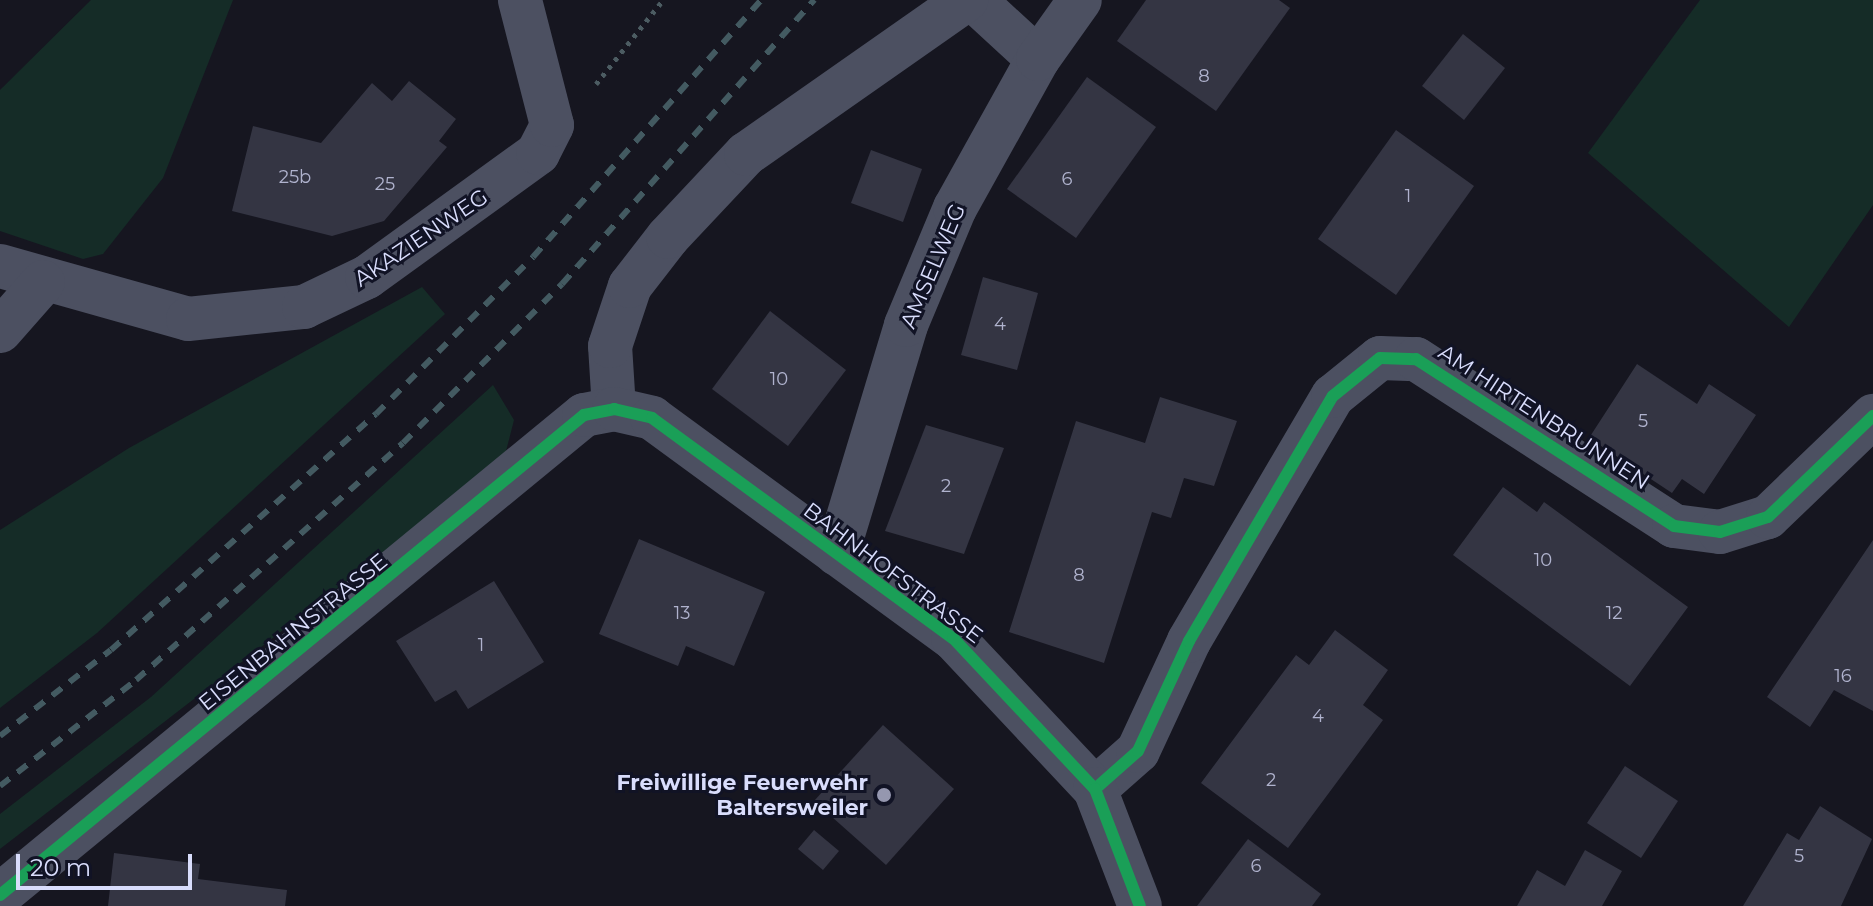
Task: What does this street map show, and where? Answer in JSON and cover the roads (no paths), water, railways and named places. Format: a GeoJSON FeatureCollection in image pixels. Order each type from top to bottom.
{"type":"FeatureCollection","features":[{"type":"Feature","properties":{"kind":"street","name":"AKAZIENWEG"},"geometry":{"type":"LineString","coordinates":[[0,266],[43,282],[188,319],[304,307],[367,277],[511,178],[552,125],[520,0]]}},
{"type":"Feature","properties":{"kind":"street"},"geometry":{"type":"LineString","coordinates":[[614,409],[610,346],[630,286],[668,237],[746,154],[966,0]]}},
{"type":"Feature","properties":{"kind":"street"},"geometry":{"type":"LineString","coordinates":[[974,0],[1038,59]]}},
{"type":"Feature","properties":{"kind":"street","name":"AMSELWEG"},"geometry":{"type":"LineString","coordinates":[[837,554],[906,325],[955,208],[1038,59],[1080,0]]}},
{"type":"Feature","properties":{"kind":"street"},"geometry":{"type":"LineString","coordinates":[[0,331],[43,282]]}},
{"type":"Feature","properties":{"kind":"street","name":"AM HIRTENBRUNNEN"},"geometry":{"type":"LineString","coordinates":[[1095,789],[1138,751],[1189,641],[1333,396],[1380,358],[1416,359],[1674,526],[1720,532],[1768,517],[1873,416]]}},
{"type":"Feature","properties":{"kind":"street","name":"BAHNHOFSTRASSE"},"geometry":{"type":"LineString","coordinates":[[614,409],[652,418],[953,638],[1095,789],[1140,906]]}},
{"type":"Feature","properties":{"kind":"street","name":"EISENBAHNSTRASSE"},"geometry":{"type":"LineString","coordinates":[[0,895],[584,415],[614,409]]}},
{"type":"Feature","properties":{"kind":"railway"},"geometry":{"type":"LineString","coordinates":[[0,736],[111,650],[376,414],[533,257],[761,0]]}},
{"type":"Feature","properties":{"kind":"railway"},"geometry":{"type":"LineString","coordinates":[[0,786],[136,680],[403,443],[562,284],[814,0]]}},
{"type":"Feature","properties":{"kind":"place","name":"Freiwillige Feuerwehr Baltersweiler"},"geometry":{"type":"Point","coordinates":[884,795]}}]}
